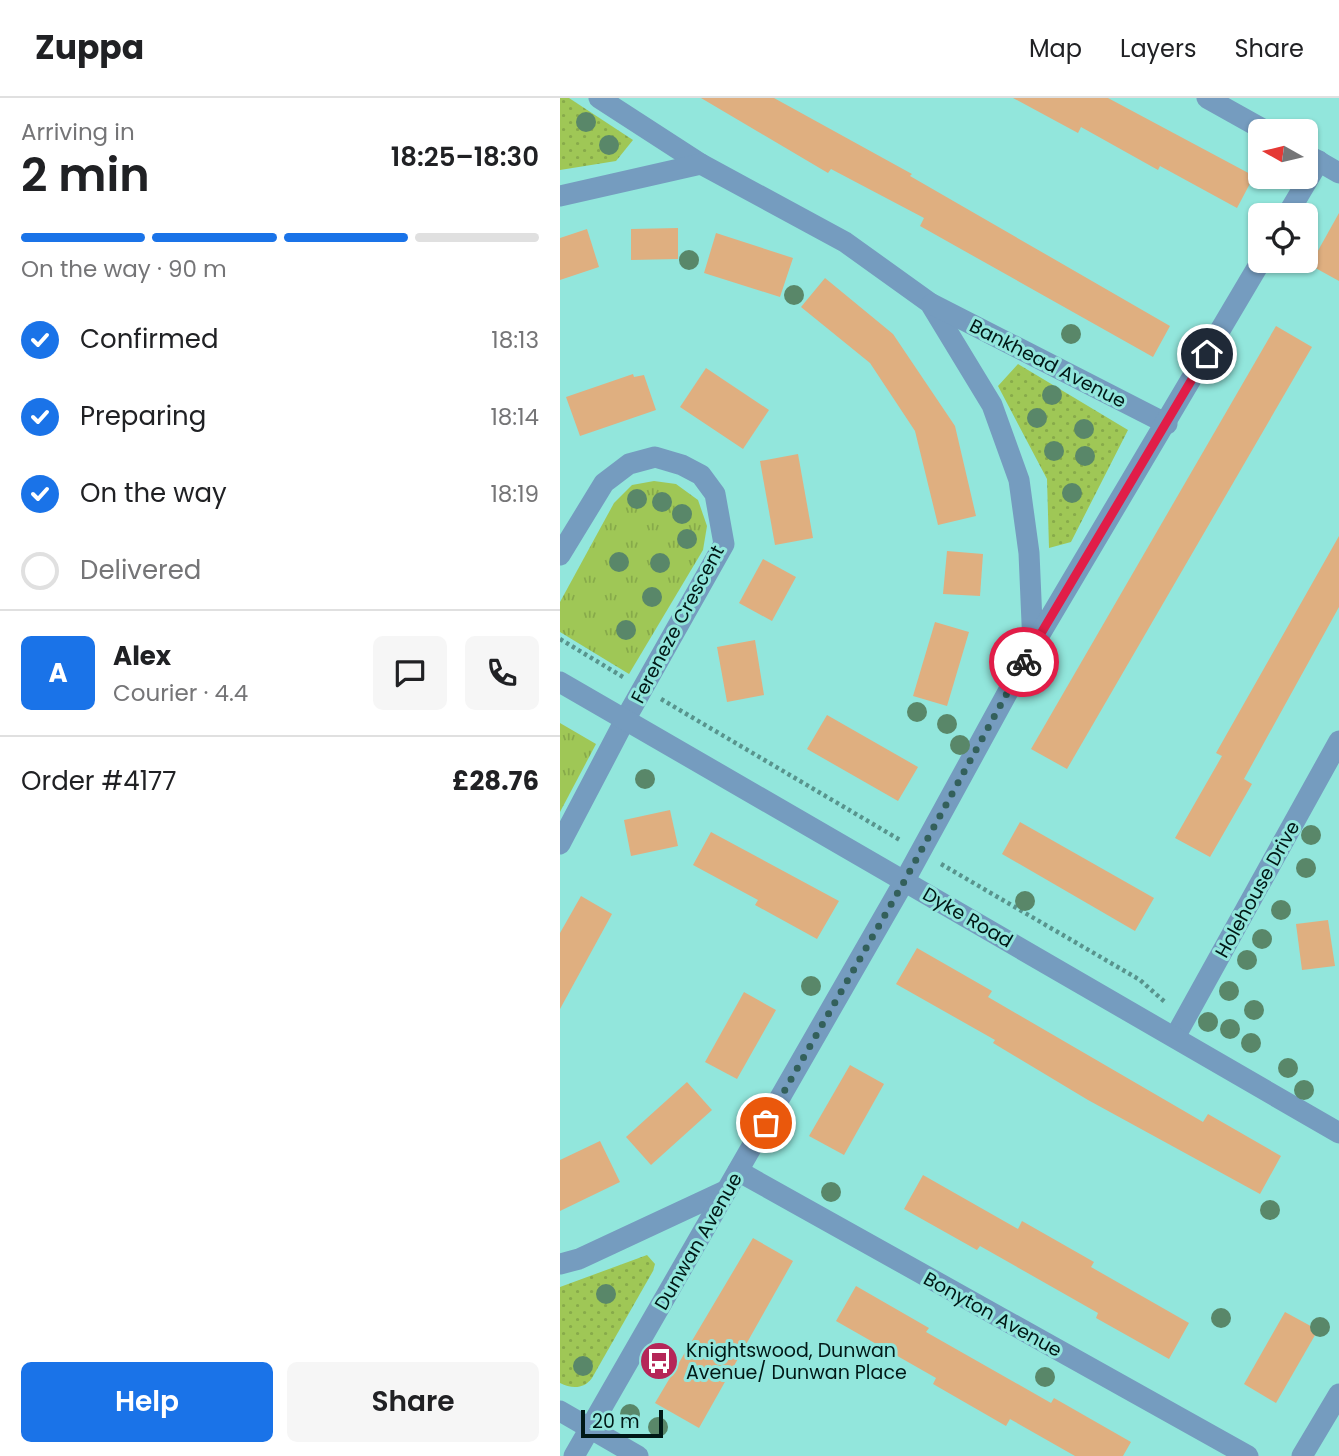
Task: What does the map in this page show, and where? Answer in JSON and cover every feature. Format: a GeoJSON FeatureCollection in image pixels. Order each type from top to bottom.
{"type":"FeatureCollection","features":[{"type":"Feature","properties":{"kind":"street","name":"Bankhead Avenue"},"geometry":{"type":"LineString","coordinates":[[599,98],[701,164],[845,242],[930,303],[1167,424]]}},
{"type":"Feature","properties":{"kind":"street"},"geometry":{"type":"LineString","coordinates":[[1208,98],[1248,121]]}},
{"type":"Feature","properties":{"kind":"street"},"geometry":{"type":"LineString","coordinates":[[1318,161],[1339,173]]}},
{"type":"Feature","properties":{"kind":"street"},"geometry":{"type":"LineString","coordinates":[[560,196],[701,164]]}},
{"type":"Feature","properties":{"kind":"street","name":"Dunwan Avenue"},"geometry":{"type":"LineString","coordinates":[[574,1456],[905,880],[1033,646],[1254,273]]}},
{"type":"Feature","properties":{"kind":"street","name":"Bankhead Avenue"},"geometry":{"type":"LineString","coordinates":[[930,303],[992,405],[1019,480],[1029,553],[1033,646]]}},
{"type":"Feature","properties":{"kind":"street","name":"Fereneze Crescent"},"geometry":{"type":"LineString","coordinates":[[560,555],[604,483],[629,464],[655,457],[682,465],[701,475],[715,494],[724,544],[626,718],[560,844]]}},
{"type":"Feature","properties":{"kind":"street","name":"Dyke Road"},"geometry":{"type":"LineString","coordinates":[[560,682],[905,880],[1180,1029],[1339,1133]]}},
{"type":"Feature","properties":{"kind":"street","name":"Holehouse Drive"},"geometry":{"type":"LineString","coordinates":[[1180,1029],[1339,742]]}},
{"type":"Feature","properties":{"kind":"street","name":"Bonyton Avenue"},"geometry":{"type":"LineString","coordinates":[[738,1171],[1248,1456]]}},
{"type":"Feature","properties":{"kind":"street"},"geometry":{"type":"LineString","coordinates":[[560,1264],[579,1259],[727,1190]]}},
{"type":"Feature","properties":{"kind":"street"},"geometry":{"type":"LineString","coordinates":[[1302,1456],[1339,1394]]}},
{"type":"Feature","properties":{"kind":"street"},"geometry":{"type":"LineString","coordinates":[[560,1411],[638,1456]]}},
{"type":"Feature","properties":{"kind":"path"},"geometry":{"type":"LineString","coordinates":[[560,639],[1140,980],[1180,1029]]}},
{"type":"Feature","properties":{"kind":"green space"},"geometry":{"type":"Polygon","coordinates":[[[560,98],[569,98],[633,140],[616,161],[560,170],[560,98]]]}},
{"type":"Feature","properties":{"kind":"green space"},"geometry":{"type":"Polygon","coordinates":[[[1018,364],[1128,430],[1071,542],[1049,548],[1047,479],[998,386],[1018,364]]]}},
{"type":"Feature","properties":{"kind":"green space"},"geometry":{"type":"Polygon","coordinates":[[[654,481],[676,484],[698,500],[707,526],[703,550],[629,674],[560,632],[560,602],[614,503],[632,485],[654,481]]]}},
{"type":"Feature","properties":{"kind":"green space"},"geometry":{"type":"Polygon","coordinates":[[[560,723],[596,744],[560,812],[560,723]]]}},
{"type":"Feature","properties":{"kind":"green space"},"geometry":{"type":"Polygon","coordinates":[[[647,1255],[655,1264],[653,1271],[592,1378],[578,1387],[560,1383],[560,1287],[647,1255]]]}},
{"type":"Feature","properties":{"kind":"building"},"geometry":{"type":"Polygon","coordinates":[[[701,98],[774,98],[912,174],[910,176],[1170,326],[1153,357],[920,226],[924,218],[831,169],[828,173],[701,98]]]}},
{"type":"Feature","properties":{"kind":"building"},"geometry":{"type":"Polygon","coordinates":[[[1013,98],[1108,98],[1248,173],[1248,187],[1237,208],[1160,166],[1158,170],[1081,127],[1078,133],[1013,98]]]}},
{"type":"Feature","properties":{"kind":"building"},"geometry":{"type":"Polygon","coordinates":[[[1339,213],[1339,281],[1318,269],[1318,251],[1339,213]]]}},
{"type":"Feature","properties":{"kind":"building"},"geometry":{"type":"Polygon","coordinates":[[[678,228],[678,259],[631,260],[631,229],[678,228]]]}},
{"type":"Feature","properties":{"kind":"building"},"geometry":{"type":"Polygon","coordinates":[[[587,229],[599,267],[560,280],[560,238],[587,229]]]}},
{"type":"Feature","properties":{"kind":"building"},"geometry":{"type":"Polygon","coordinates":[[[716,233],[793,258],[780,297],[704,273],[716,233]]]}},
{"type":"Feature","properties":{"kind":"building"},"geometry":{"type":"Polygon","coordinates":[[[825,278],[893,334],[955,426],[976,516],[938,525],[915,431],[870,363],[801,307],[825,278]]]}},
{"type":"Feature","properties":{"kind":"building"},"geometry":{"type":"Polygon","coordinates":[[[1276,326],[1312,347],[1067,769],[1031,749],[1276,326]]]}},
{"type":"Feature","properties":{"kind":"building"},"geometry":{"type":"Polygon","coordinates":[[[706,368],[769,410],[743,449],[680,407],[706,368]]]}},
{"type":"Feature","properties":{"kind":"building"},"geometry":{"type":"Polygon","coordinates":[[[633,374],[634,377],[644,375],[656,410],[580,436],[566,397],[633,374]]]}},
{"type":"Feature","properties":{"kind":"building"},"geometry":{"type":"Polygon","coordinates":[[[798,454],[813,538],[775,545],[760,461],[798,454]]]}},
{"type":"Feature","properties":{"kind":"building"},"geometry":{"type":"Polygon","coordinates":[[[1339,536],[1339,607],[1244,779],[1252,784],[1210,857],[1175,838],[1222,756],[1216,753],[1339,536]]]}},
{"type":"Feature","properties":{"kind":"building"},"geometry":{"type":"Polygon","coordinates":[[[947,551],[983,554],[980,596],[943,594],[947,551]]]}},
{"type":"Feature","properties":{"kind":"building"},"geometry":{"type":"Polygon","coordinates":[[[763,559],[796,577],[772,621],[739,603],[763,559]]]}},
{"type":"Feature","properties":{"kind":"building"},"geometry":{"type":"Polygon","coordinates":[[[935,622],[969,632],[947,706],[913,696],[935,622]]]}},
{"type":"Feature","properties":{"kind":"building"},"geometry":{"type":"Polygon","coordinates":[[[755,640],[764,695],[727,702],[717,647],[755,640]]]}},
{"type":"Feature","properties":{"kind":"building"},"geometry":{"type":"Polygon","coordinates":[[[827,715],[918,767],[898,801],[807,749],[827,715]]]}},
{"type":"Feature","properties":{"kind":"building"},"geometry":{"type":"Polygon","coordinates":[[[670,810],[678,846],[631,856],[624,820],[670,810]]]}},
{"type":"Feature","properties":{"kind":"building"},"geometry":{"type":"Polygon","coordinates":[[[1020,822],[1154,898],[1135,931],[1002,854],[1020,822]]]}},
{"type":"Feature","properties":{"kind":"building"},"geometry":{"type":"Polygon","coordinates":[[[711,832],[839,901],[817,939],[755,905],[758,900],[693,865],[711,832]]]}},
{"type":"Feature","properties":{"kind":"building"},"geometry":{"type":"Polygon","coordinates":[[[581,896],[612,914],[560,1009],[560,933],[581,896]]]}},
{"type":"Feature","properties":{"kind":"building"},"geometry":{"type":"Polygon","coordinates":[[[1328,920],[1335,966],[1302,970],[1296,924],[1328,920]]]}},
{"type":"Feature","properties":{"kind":"building"},"geometry":{"type":"Polygon","coordinates":[[[917,948],[992,991],[988,997],[1203,1122],[1208,1114],[1281,1156],[1260,1194],[1088,1100],[993,1043],[995,1040],[896,984],[917,948]]]}},
{"type":"Feature","properties":{"kind":"building"},"geometry":{"type":"Polygon","coordinates":[[[744,992],[776,1010],[737,1079],[705,1062],[744,992]]]}},
{"type":"Feature","properties":{"kind":"building"},"geometry":{"type":"Polygon","coordinates":[[[850,1065],[884,1084],[844,1155],[809,1136],[850,1065]]]}},
{"type":"Feature","properties":{"kind":"building"},"geometry":{"type":"Polygon","coordinates":[[[687,1082],[712,1110],[651,1165],[626,1137],[687,1082]]]}},
{"type":"Feature","properties":{"kind":"building"},"geometry":{"type":"Polygon","coordinates":[[[600,1141],[620,1182],[560,1211],[560,1160],[600,1141]]]}},
{"type":"Feature","properties":{"kind":"building"},"geometry":{"type":"Polygon","coordinates":[[[923,1175],[1018,1229],[1022,1221],[1094,1262],[1091,1267],[1189,1323],[1169,1359],[1096,1318],[1098,1313],[980,1246],[977,1250],[904,1209],[923,1175]]]}},
{"type":"Feature","properties":{"kind":"building"},"geometry":{"type":"Polygon","coordinates":[[[753,1238],[793,1261],[699,1428],[655,1403],[753,1238]]]}},
{"type":"Feature","properties":{"kind":"building"},"geometry":{"type":"Polygon","coordinates":[[[856,1286],[929,1328],[926,1332],[1051,1403],[1054,1398],[1131,1442],[1123,1456],[1075,1456],[1010,1419],[1006,1426],[933,1384],[936,1378],[836,1321],[856,1286]]]}},
{"type":"Feature","properties":{"kind":"building"},"geometry":{"type":"Polygon","coordinates":[[[1285,1312],[1318,1330],[1276,1403],[1244,1384],[1285,1312]]]}},
{"type":"Feature","properties":{"kind":"way so far"},"geometry":{"type":"LineString","coordinates":[[766,1123],[905,880],[1024,662]]}},
{"type":"Feature","properties":{"kind":"place","name":"Knightswood, Dunwan Avenue/ Dunwan Place"},"geometry":{"type":"Point","coordinates":[659,1361]}},
{"type":"Feature","properties":{"kind":"route"},"geometry":{"type":"LineString","coordinates":[[1024,662],[1207,354]]}}]}
